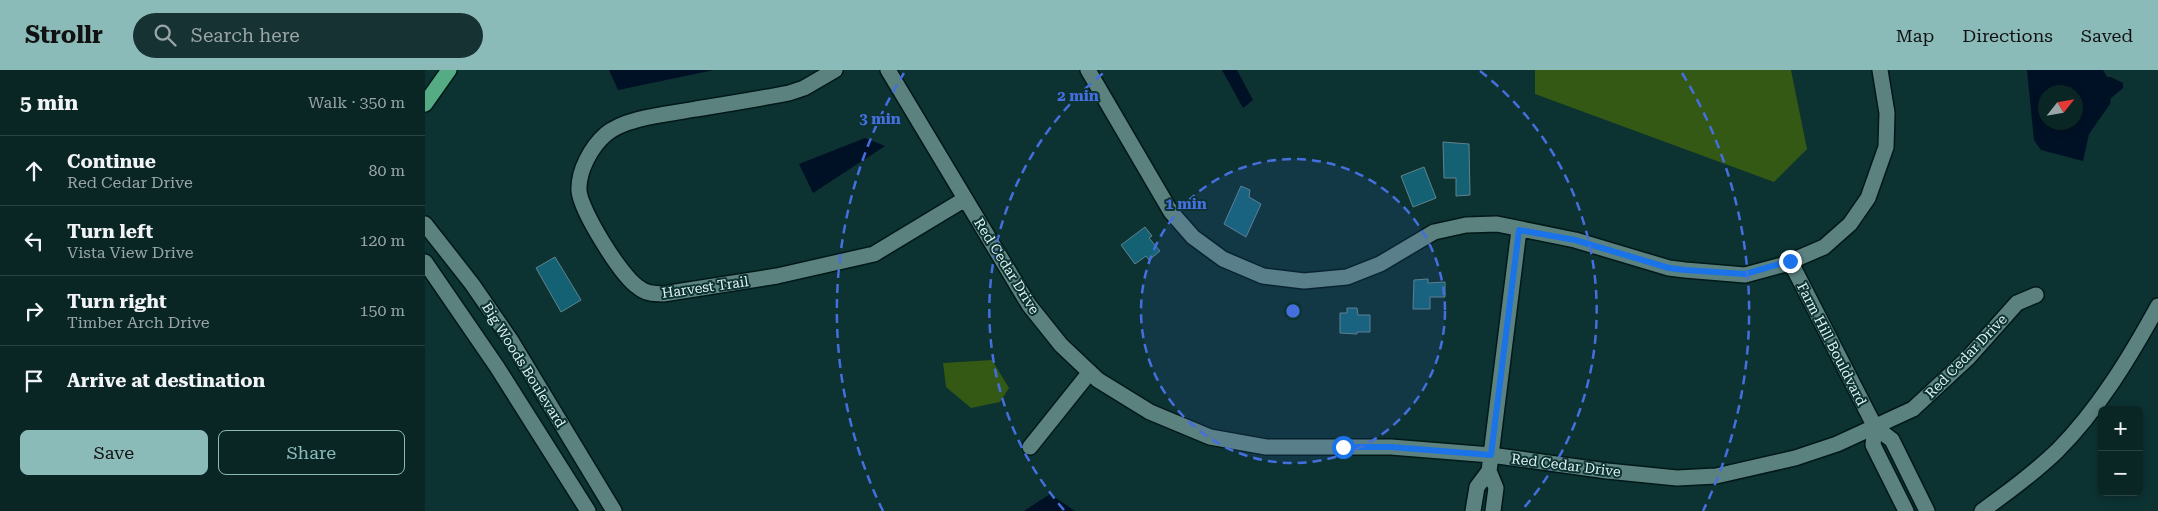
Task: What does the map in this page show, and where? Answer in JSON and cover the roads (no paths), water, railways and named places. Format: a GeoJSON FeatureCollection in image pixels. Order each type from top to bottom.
{"type":"FeatureCollection","features":[{"type":"Feature","properties":{"kind":"highway"},"geometry":{"type":"LineString","coordinates":[[425,104],[449,70]]}},
{"type":"Feature","properties":{"kind":"street","name":"Harvest Trail"},"geometry":{"type":"LineString","coordinates":[[835,70],[804,88],[789,93],[653,117],[625,124],[606,134],[584,166],[579,192],[586,213],[630,280],[643,290],[655,294],[663,294],[723,286],[854,259],[885,249],[965,199]]}},
{"type":"Feature","properties":{"kind":"street","name":"Red Cedar Drive"},"geometry":{"type":"LineString","coordinates":[[888,70],[1029,305],[1061,345],[1098,380],[1150,412],[1211,437],[1266,447],[1391,447],[1491,455],[1669,477],[1716,476],[1795,458],[1837,444],[1913,409],[1968,358],[2017,302],[2036,295]]}},
{"type":"Feature","properties":{"kind":"street"},"geometry":{"type":"LineString","coordinates":[[1088,70],[1171,212],[1193,237],[1223,259],[1263,276],[1304,281],[1347,277],[1380,264],[1434,232],[1466,225],[1497,224],[1568,239],[1669,268],[1685,270],[1745,274],[1790,261],[1824,247],[1850,224],[1868,198],[1886,147],[1887,113],[1880,70]]}},
{"type":"Feature","properties":{"kind":"street","name":"Big Woods Boulevard"},"geometry":{"type":"LineString","coordinates":[[425,224],[472,284],[511,339],[615,511]]}},
{"type":"Feature","properties":{"kind":"street"},"geometry":{"type":"LineString","coordinates":[[1493,511],[1495,488],[1489,471],[1519,230]]}},
{"type":"Feature","properties":{"kind":"street","name":"Farm Hill Bouldvard"},"geometry":{"type":"LineString","coordinates":[[1790,261],[1875,427],[1892,440],[1927,511]]}},
{"type":"Feature","properties":{"kind":"street","name":"Big Woods Boulevard"},"geometry":{"type":"LineString","coordinates":[[425,262],[497,367],[588,511]]}},
{"type":"Feature","properties":{"kind":"street"},"geometry":{"type":"LineString","coordinates":[[1982,511],[2027,478],[2063,444],[2091,412],[2134,348],[2158,306]]}},
{"type":"Feature","properties":{"kind":"street"},"geometry":{"type":"LineString","coordinates":[[1030,448],[1090,372]]}},
{"type":"Feature","properties":{"kind":"street","name":"Farm Hill Bouldvard"},"geometry":{"type":"LineString","coordinates":[[1875,427],[1873,445],[1906,511]]}},
{"type":"Feature","properties":{"kind":"street"},"geometry":{"type":"LineString","coordinates":[[1473,511],[1477,487],[1489,471]]}},
{"type":"Feature","properties":{"kind":"water"},"geometry":{"type":"Polygon","coordinates":[[[609,70],[714,70],[618,90],[609,70]]]}},
{"type":"Feature","properties":{"kind":"water"},"geometry":{"type":"Polygon","coordinates":[[[1222,70],[1237,70],[1253,100],[1243,108],[1222,70]]]}},
{"type":"Feature","properties":{"kind":"water"},"geometry":{"type":"Polygon","coordinates":[[[2027,70],[2103,70],[2107,77],[2123,83],[2123,88],[2111,98],[2110,104],[2089,134],[2083,161],[2041,150],[2034,140],[2027,70]]]}},
{"type":"Feature","properties":{"kind":"water"},"geometry":{"type":"Polygon","coordinates":[[[865,138],[885,146],[813,193],[799,164],[865,138]]]}},
{"type":"Feature","properties":{"kind":"water"},"geometry":{"type":"Polygon","coordinates":[[[1050,494],[1075,511],[1024,511],[1050,494]]]}}]}
